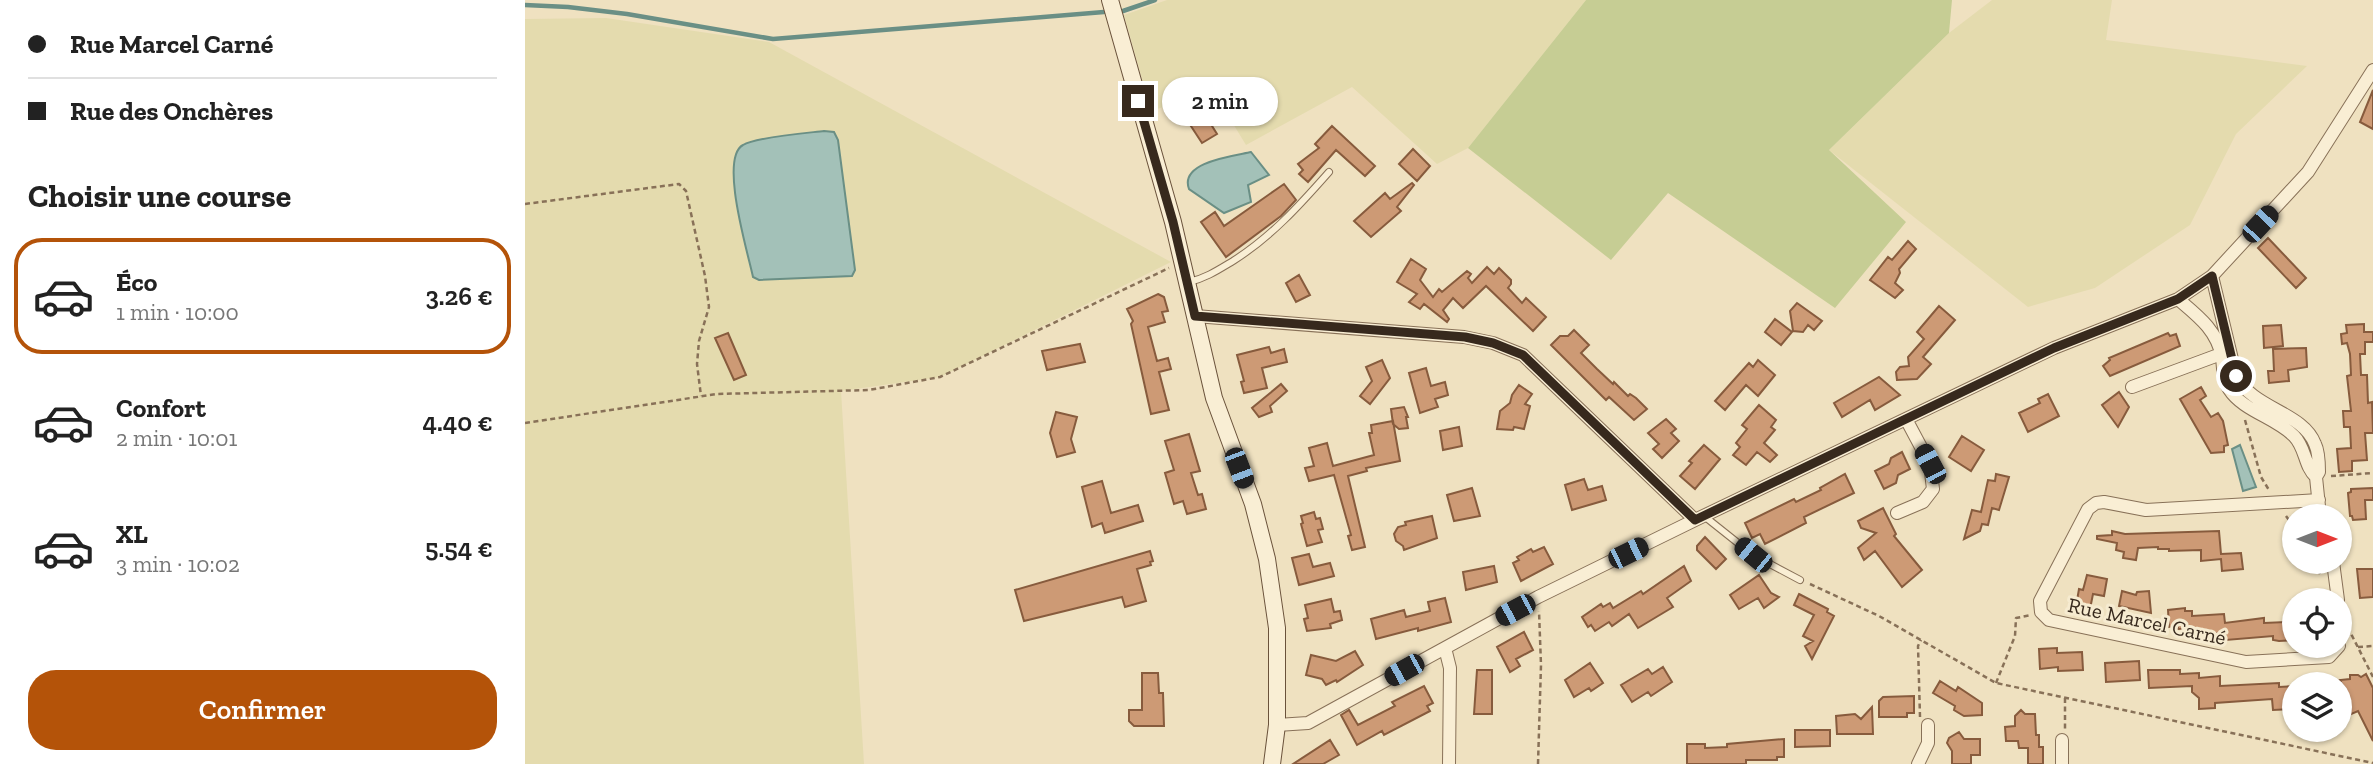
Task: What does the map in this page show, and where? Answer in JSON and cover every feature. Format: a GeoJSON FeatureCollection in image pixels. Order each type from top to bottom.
{"type":"FeatureCollection","features":[{"type":"Feature","properties":{"kind":"street"},"geometry":{"type":"LineString","coordinates":[[1110,0],[1182,262],[1220,417],[1253,504],[1267,559],[1277,628],[1277,726],[1272,764]]}},
{"type":"Feature","properties":{"kind":"street"},"geometry":{"type":"LineString","coordinates":[[1277,726],[1308,723],[1538,597],[1700,518],[2054,348],[2178,299],[2212,276],[2308,172],[2373,70]]}},
{"type":"Feature","properties":{"kind":"street"},"geometry":{"type":"LineString","coordinates":[[2212,276],[2236,376],[2241,386],[2249,394],[2309,432],[2316,445],[2319,504]]}},
{"type":"Feature","properties":{"kind":"street"},"geometry":{"type":"LineString","coordinates":[[2178,299],[2204,321],[2216,336],[2229,390],[2291,432],[2302,444],[2310,471],[2316,477]]}},
{"type":"Feature","properties":{"kind":"street"},"geometry":{"type":"LineString","coordinates":[[1195,316],[1465,337],[1493,343],[1523,355],[1700,518]]}},
{"type":"Feature","properties":{"kind":"street"},"geometry":{"type":"LineString","coordinates":[[2132,387],[2221,354]]}},
{"type":"Feature","properties":{"kind":"street"},"geometry":{"type":"LineString","coordinates":[[1897,513],[1923,502],[1933,489],[1930,464],[1906,419]]}},
{"type":"Feature","properties":{"kind":"street","name":"Rue Marcel Carné"},"geometry":{"type":"LineString","coordinates":[[2312,658],[2246,662],[2049,620],[2041,612],[2040,601],[2088,509],[2096,503],[2146,510],[2319,500]]}},
{"type":"Feature","properties":{"kind":"street"},"geometry":{"type":"LineString","coordinates":[[1445,648],[1450,668],[1449,764]]}},
{"type":"Feature","properties":{"kind":"street"},"geometry":{"type":"LineString","coordinates":[[1918,764],[1928,743],[1928,725]]}},
{"type":"Feature","properties":{"kind":"street"},"geometry":{"type":"LineString","coordinates":[[2062,740],[2062,764]]}},
{"type":"Feature","properties":{"kind":"lane"},"geometry":{"type":"LineString","coordinates":[[1187,282],[1204,279],[1260,244],[1294,212],[1329,172]]}},
{"type":"Feature","properties":{"kind":"lane"},"geometry":{"type":"LineString","coordinates":[[1700,518],[1753,555],[1800,580]]}},
{"type":"Feature","properties":{"kind":"path"},"geometry":{"type":"LineString","coordinates":[[525,204],[679,184],[686,191],[705,276],[709,307],[699,341],[697,365],[701,396]]}},
{"type":"Feature","properties":{"kind":"path"},"geometry":{"type":"LineString","coordinates":[[525,423],[717,394],[869,390],[940,377],[1182,262]]}},
{"type":"Feature","properties":{"kind":"path"},"geometry":{"type":"LineString","coordinates":[[2243,402],[2252,450],[2261,477],[2282,510]]}},
{"type":"Feature","properties":{"kind":"path"},"geometry":{"type":"LineString","coordinates":[[2316,477],[2373,473]]}},
{"type":"Feature","properties":{"kind":"path"},"geometry":{"type":"LineString","coordinates":[[1800,580],[1850,601],[1996,683],[2373,763]]}},
{"type":"Feature","properties":{"kind":"path"},"geometry":{"type":"LineString","coordinates":[[1538,597],[1541,665],[1538,764]]}},
{"type":"Feature","properties":{"kind":"path"},"geometry":{"type":"LineString","coordinates":[[1996,683],[2015,636],[2015,618],[2041,612]]}},
{"type":"Feature","properties":{"kind":"path"},"geometry":{"type":"LineString","coordinates":[[2352,635],[2373,677]]}},
{"type":"Feature","properties":{"kind":"path"},"geometry":{"type":"LineString","coordinates":[[1921,640],[1918,646],[1920,722],[1928,725]]}},
{"type":"Feature","properties":{"kind":"path"},"geometry":{"type":"LineString","coordinates":[[2358,647],[2373,646]]}},
{"type":"Feature","properties":{"kind":"path"},"geometry":{"type":"LineString","coordinates":[[2062,740],[2066,735],[2065,698]]}},
{"type":"Feature","properties":{"kind":"shaded area"},"geometry":{"type":"Polygon","coordinates":[[[1167,0],[1586,0],[1468,148],[1437,164],[1352,87],[1246,145],[1213,91],[1151,111],[1124,15],[1167,0]]]}},
{"type":"Feature","properties":{"kind":"shaded area"},"geometry":{"type":"Polygon","coordinates":[[[1992,0],[2112,0],[2106,40],[2307,66],[2236,134],[2190,225],[2095,288],[2028,307],[1829,150],[1949,33],[1992,0]]]}},
{"type":"Feature","properties":{"kind":"shaded area"},"geometry":{"type":"Polygon","coordinates":[[[606,18],[769,42],[1171,262],[940,377],[841,391],[864,764],[525,764],[525,19],[606,18]]]}},
{"type":"Feature","properties":{"kind":"green space"},"geometry":{"type":"Polygon","coordinates":[[[1586,0],[1952,0],[1949,33],[1829,150],[1906,222],[1835,308],[1668,193],[1611,260],[1468,148],[1586,0]]]}},
{"type":"Feature","properties":{"kind":"water"},"geometry":{"type":"Polygon","coordinates":[[[824,131],[834,132],[838,140],[855,270],[852,276],[759,280],[753,277],[737,207],[734,186],[736,153],[750,142],[824,131]]]}},
{"type":"Feature","properties":{"kind":"water"},"geometry":{"type":"Polygon","coordinates":[[[1251,152],[1269,175],[1248,185],[1251,202],[1224,213],[1189,189],[1188,180],[1199,166],[1251,152]]]}},
{"type":"Feature","properties":{"kind":"water"},"geometry":{"type":"Polygon","coordinates":[[[2240,445],[2256,487],[2243,491],[2232,449],[2240,445]]]}},
{"type":"Feature","properties":{"kind":"building"},"geometry":{"type":"Polygon","coordinates":[[[2373,90],[2373,129],[2360,122],[2373,90]]]}},
{"type":"Feature","properties":{"kind":"building"},"geometry":{"type":"Polygon","coordinates":[[[1202,110],[1217,134],[1202,143],[1187,120],[1202,110]]]}},
{"type":"Feature","properties":{"kind":"building"},"geometry":{"type":"Polygon","coordinates":[[[1332,126],[1375,166],[1365,176],[1336,150],[1308,182],[1299,174],[1303,170],[1298,164],[1319,148],[1315,144],[1332,126]]]}},
{"type":"Feature","properties":{"kind":"building"},"geometry":{"type":"Polygon","coordinates":[[[1413,149],[1430,166],[1417,181],[1399,164],[1413,149]]]}},
{"type":"Feature","properties":{"kind":"building"},"geometry":{"type":"Polygon","coordinates":[[[1412,183],[1414,185],[1397,207],[1401,211],[1371,237],[1354,221],[1385,193],[1390,199],[1412,183]]]}},
{"type":"Feature","properties":{"kind":"building"},"geometry":{"type":"Polygon","coordinates":[[[1284,184],[1296,200],[1281,216],[1226,257],[1201,222],[1215,212],[1224,226],[1284,184]]]}},
{"type":"Feature","properties":{"kind":"building"},"geometry":{"type":"Polygon","coordinates":[[[2268,238],[2306,278],[2296,288],[2258,248],[2268,238]]]}},
{"type":"Feature","properties":{"kind":"building"},"geometry":{"type":"Polygon","coordinates":[[[1908,241],[1916,249],[1899,269],[1895,283],[1903,290],[1895,298],[1870,280],[1888,257],[1892,260],[1908,241]]]}},
{"type":"Feature","properties":{"kind":"building"},"geometry":{"type":"Polygon","coordinates":[[[1411,259],[1426,269],[1420,280],[1433,297],[1439,289],[1442,292],[1467,271],[1471,274],[1468,278],[1472,283],[1487,267],[1494,274],[1499,268],[1511,280],[1508,288],[1522,303],[1526,298],[1546,317],[1533,331],[1486,286],[1463,308],[1453,298],[1443,310],[1449,319],[1447,322],[1424,304],[1420,309],[1409,302],[1417,294],[1397,282],[1411,259]]]}},
{"type":"Feature","properties":{"kind":"building"},"geometry":{"type":"Polygon","coordinates":[[[1299,275],[1310,295],[1296,302],[1286,283],[1299,275]]]}},
{"type":"Feature","properties":{"kind":"building"},"geometry":{"type":"Polygon","coordinates":[[[1158,294],[1164,297],[1168,311],[1162,312],[1165,322],[1148,327],[1157,361],[1168,358],[1171,369],[1159,372],[1169,410],[1151,414],[1131,324],[1133,321],[1127,309],[1158,294]]]}},
{"type":"Feature","properties":{"kind":"building"},"geometry":{"type":"Polygon","coordinates":[[[1797,303],[1822,321],[1814,330],[1808,325],[1803,332],[1793,331],[1790,311],[1797,303]]]}},
{"type":"Feature","properties":{"kind":"building"},"geometry":{"type":"Polygon","coordinates":[[[1939,306],[1955,320],[1923,357],[1931,364],[1917,379],[1897,380],[1896,372],[1900,367],[1909,366],[1908,357],[1924,339],[1917,332],[1939,306]]]}},
{"type":"Feature","properties":{"kind":"building"},"geometry":{"type":"Polygon","coordinates":[[[1775,319],[1792,332],[1781,345],[1765,332],[1775,319]]]}},
{"type":"Feature","properties":{"kind":"building"},"geometry":{"type":"Polygon","coordinates":[[[2364,324],[2364,332],[2373,332],[2373,342],[2365,342],[2365,354],[2360,354],[2361,375],[2367,375],[2368,403],[2372,402],[2373,433],[2365,433],[2367,460],[2352,461],[2352,471],[2339,472],[2337,449],[2351,448],[2350,427],[2344,427],[2343,411],[2351,411],[2347,376],[2351,375],[2350,354],[2347,343],[2342,344],[2341,334],[2347,333],[2346,325],[2364,324]]]}},
{"type":"Feature","properties":{"kind":"building"},"geometry":{"type":"Polygon","coordinates":[[[2281,325],[2283,346],[2264,348],[2263,326],[2281,325]]]}},
{"type":"Feature","properties":{"kind":"building"},"geometry":{"type":"Polygon","coordinates":[[[1574,330],[1589,345],[1581,353],[1613,384],[1614,382],[1628,396],[1630,394],[1636,398],[1647,409],[1634,420],[1609,397],[1606,400],[1551,345],[1560,336],[1568,336],[1574,330]]]}},
{"type":"Feature","properties":{"kind":"building"},"geometry":{"type":"Polygon","coordinates":[[[728,333],[746,375],[734,380],[715,338],[728,333]]]}},
{"type":"Feature","properties":{"kind":"building"},"geometry":{"type":"Polygon","coordinates":[[[2168,333],[2170,336],[2176,334],[2180,346],[2110,376],[2103,366],[2109,358],[2168,333]]]}},
{"type":"Feature","properties":{"kind":"building"},"geometry":{"type":"Polygon","coordinates":[[[1080,344],[1085,362],[1047,370],[1042,351],[1080,344]]]}},
{"type":"Feature","properties":{"kind":"building"},"geometry":{"type":"Polygon","coordinates":[[[1269,347],[1271,353],[1284,349],[1287,362],[1262,368],[1267,388],[1244,393],[1241,382],[1244,381],[1237,355],[1269,347]]]}},
{"type":"Feature","properties":{"kind":"building"},"geometry":{"type":"Polygon","coordinates":[[[2306,348],[2307,367],[2288,370],[2289,381],[2269,383],[2268,371],[2274,371],[2273,349],[2306,348]]]}},
{"type":"Feature","properties":{"kind":"building"},"geometry":{"type":"Polygon","coordinates":[[[1382,360],[1390,378],[1370,404],[1360,396],[1372,381],[1366,367],[1382,360]]]}},
{"type":"Feature","properties":{"kind":"building"},"geometry":{"type":"Polygon","coordinates":[[[1758,360],[1775,375],[1758,396],[1746,385],[1725,410],[1715,401],[1749,363],[1753,367],[1758,360]]]}},
{"type":"Feature","properties":{"kind":"building"},"geometry":{"type":"Polygon","coordinates":[[[1426,368],[1431,386],[1445,382],[1448,395],[1435,399],[1438,407],[1420,413],[1409,373],[1426,368]]]}},
{"type":"Feature","properties":{"kind":"building"},"geometry":{"type":"Polygon","coordinates":[[[1879,377],[1900,395],[1875,410],[1870,400],[1842,417],[1834,403],[1879,377]]]}},
{"type":"Feature","properties":{"kind":"building"},"geometry":{"type":"Polygon","coordinates":[[[1281,384],[1287,391],[1270,406],[1272,412],[1259,417],[1252,408],[1281,384]]]}},
{"type":"Feature","properties":{"kind":"building"},"geometry":{"type":"Polygon","coordinates":[[[1519,385],[1532,394],[1525,404],[1530,406],[1524,429],[1497,429],[1500,411],[1510,403],[1519,385]]]}},
{"type":"Feature","properties":{"kind":"building"},"geometry":{"type":"Polygon","coordinates":[[[2201,387],[2206,396],[2200,400],[2211,417],[2218,413],[2223,421],[2228,445],[2224,446],[2224,452],[2211,453],[2180,399],[2201,387]]]}},
{"type":"Feature","properties":{"kind":"building"},"geometry":{"type":"Polygon","coordinates":[[[2119,392],[2129,407],[2118,427],[2102,405],[2119,392]]]}},
{"type":"Feature","properties":{"kind":"building"},"geometry":{"type":"Polygon","coordinates":[[[2048,394],[2059,416],[2028,432],[2019,413],[2040,403],[2038,399],[2048,394]]]}},
{"type":"Feature","properties":{"kind":"building"},"geometry":{"type":"Polygon","coordinates":[[[1759,405],[1776,420],[1771,427],[1775,430],[1764,443],[1777,455],[1770,462],[1757,452],[1746,465],[1733,455],[1740,447],[1736,443],[1747,429],[1742,425],[1759,405]]]}},
{"type":"Feature","properties":{"kind":"building"},"geometry":{"type":"Polygon","coordinates":[[[1404,407],[1408,428],[1399,429],[1393,424],[1391,409],[1404,407]]]}},
{"type":"Feature","properties":{"kind":"building"},"geometry":{"type":"Polygon","coordinates":[[[1056,412],[1077,417],[1071,439],[1075,452],[1057,457],[1050,433],[1056,412]]]}},
{"type":"Feature","properties":{"kind":"building"},"geometry":{"type":"Polygon","coordinates":[[[1666,419],[1676,429],[1671,433],[1679,441],[1662,458],[1653,449],[1659,444],[1648,433],[1666,419]]]}},
{"type":"Feature","properties":{"kind":"building"},"geometry":{"type":"Polygon","coordinates":[[[1393,421],[1400,461],[1366,468],[1367,471],[1348,476],[1365,547],[1352,550],[1348,536],[1351,535],[1334,475],[1309,481],[1305,468],[1314,466],[1309,448],[1327,443],[1333,466],[1374,455],[1369,433],[1372,433],[1371,425],[1393,421]]]}},
{"type":"Feature","properties":{"kind":"building"},"geometry":{"type":"Polygon","coordinates":[[[1459,427],[1462,446],[1443,450],[1440,431],[1459,427]]]}},
{"type":"Feature","properties":{"kind":"building"},"geometry":{"type":"Polygon","coordinates":[[[1189,434],[1200,471],[1191,473],[1206,509],[1187,514],[1183,501],[1174,504],[1165,473],[1174,470],[1165,441],[1189,434]]]}},
{"type":"Feature","properties":{"kind":"building"},"geometry":{"type":"Polygon","coordinates":[[[1962,436],[1984,450],[1971,471],[1949,457],[1962,436]]]}},
{"type":"Feature","properties":{"kind":"building"},"geometry":{"type":"Polygon","coordinates":[[[1704,445],[1720,459],[1695,489],[1680,476],[1704,445]]]}},
{"type":"Feature","properties":{"kind":"building"},"geometry":{"type":"Polygon","coordinates":[[[1902,452],[1910,469],[1898,475],[1896,483],[1884,489],[1875,471],[1889,464],[1891,458],[1902,452]]]}},
{"type":"Feature","properties":{"kind":"building"},"geometry":{"type":"Polygon","coordinates":[[[1845,474],[1854,493],[1804,517],[1806,523],[1765,544],[1760,534],[1752,538],[1745,523],[1794,499],[1796,502],[1821,490],[1820,488],[1845,474]]]}},
{"type":"Feature","properties":{"kind":"building"},"geometry":{"type":"Polygon","coordinates":[[[1996,474],[2009,477],[1999,510],[1992,508],[1988,525],[1982,524],[1980,531],[1964,539],[1972,510],[1981,512],[1988,480],[1995,481],[1996,474]]]}},
{"type":"Feature","properties":{"kind":"building"},"geometry":{"type":"Polygon","coordinates":[[[1584,479],[1588,490],[1602,486],[1606,500],[1572,510],[1565,485],[1584,479]]]}},
{"type":"Feature","properties":{"kind":"building"},"geometry":{"type":"Polygon","coordinates":[[[1102,481],[1111,513],[1138,505],[1143,521],[1105,533],[1102,523],[1092,527],[1082,487],[1102,481]]]}},
{"type":"Feature","properties":{"kind":"building"},"geometry":{"type":"Polygon","coordinates":[[[1472,488],[1480,516],[1454,521],[1447,495],[1472,488]]]}},
{"type":"Feature","properties":{"kind":"building"},"geometry":{"type":"Polygon","coordinates":[[[2373,488],[2373,500],[2365,500],[2366,519],[2353,520],[2348,493],[2351,489],[2373,488]]]}},
{"type":"Feature","properties":{"kind":"building"},"geometry":{"type":"Polygon","coordinates":[[[1883,508],[1896,534],[1894,536],[1922,570],[1902,587],[1875,551],[1864,560],[1858,548],[1876,533],[1861,528],[1858,521],[1883,508]]]}},
{"type":"Feature","properties":{"kind":"building"},"geometry":{"type":"Polygon","coordinates":[[[1314,512],[1316,519],[1320,518],[1323,529],[1318,530],[1322,542],[1307,546],[1301,516],[1314,512]]]}},
{"type":"Feature","properties":{"kind":"building"},"geometry":{"type":"Polygon","coordinates":[[[1432,516],[1437,538],[1404,550],[1394,534],[1398,527],[1406,525],[1405,522],[1432,516]]]}},
{"type":"Feature","properties":{"kind":"building"},"geometry":{"type":"Polygon","coordinates":[[[2112,531],[2125,534],[2219,531],[2221,554],[2241,553],[2243,569],[2222,571],[2221,559],[2201,561],[2201,550],[2138,548],[2136,560],[2123,558],[2124,552],[2116,550],[2117,543],[2097,539],[2097,536],[2112,535],[2112,531]]]}},
{"type":"Feature","properties":{"kind":"building"},"geometry":{"type":"Polygon","coordinates":[[[1705,537],[1726,559],[1716,569],[1697,550],[1705,537]]]}},
{"type":"Feature","properties":{"kind":"building"},"geometry":{"type":"Polygon","coordinates":[[[1544,547],[1553,564],[1521,581],[1513,563],[1519,560],[1517,557],[1531,549],[1533,552],[1544,547]]]}},
{"type":"Feature","properties":{"kind":"building"},"geometry":{"type":"Polygon","coordinates":[[[1150,551],[1153,561],[1150,562],[1151,565],[1137,569],[1146,601],[1125,607],[1122,597],[1024,621],[1015,590],[1150,551]]]}},
{"type":"Feature","properties":{"kind":"building"},"geometry":{"type":"Polygon","coordinates":[[[1309,554],[1313,567],[1330,563],[1334,576],[1299,585],[1292,558],[1309,554]]]}},
{"type":"Feature","properties":{"kind":"building"},"geometry":{"type":"Polygon","coordinates":[[[1494,566],[1497,582],[1466,590],[1463,572],[1494,566]]]}},
{"type":"Feature","properties":{"kind":"building"},"geometry":{"type":"Polygon","coordinates":[[[1684,566],[1691,581],[1667,598],[1673,607],[1638,628],[1629,614],[1612,626],[1609,622],[1595,631],[1591,625],[1588,627],[1582,617],[1601,604],[1603,607],[1610,603],[1613,608],[1641,591],[1643,594],[1684,566]]]}},
{"type":"Feature","properties":{"kind":"building"},"geometry":{"type":"Polygon","coordinates":[[[2357,569],[2373,569],[2373,597],[2360,598],[2357,569]]]}},
{"type":"Feature","properties":{"kind":"building"},"geometry":{"type":"Polygon","coordinates":[[[1759,575],[1771,593],[1779,597],[1764,608],[1758,598],[1739,609],[1730,595],[1759,575]]]}},
{"type":"Feature","properties":{"kind":"building"},"geometry":{"type":"Polygon","coordinates":[[[2087,575],[2107,579],[2104,596],[2093,594],[2090,609],[2076,606],[2079,589],[2083,590],[2087,575]]]}},
{"type":"Feature","properties":{"kind":"building"},"geometry":{"type":"Polygon","coordinates":[[[2122,591],[2136,595],[2137,592],[2149,591],[2151,613],[2119,606],[2122,591]]]}},
{"type":"Feature","properties":{"kind":"building"},"geometry":{"type":"Polygon","coordinates":[[[1799,594],[1828,609],[1827,612],[1834,616],[1812,659],[1805,646],[1813,641],[1803,636],[1814,615],[1794,605],[1799,594]]]}},
{"type":"Feature","properties":{"kind":"building"},"geometry":{"type":"Polygon","coordinates":[[[1445,598],[1451,622],[1376,639],[1371,619],[1404,610],[1406,617],[1430,611],[1428,602],[1445,598]]]}},
{"type":"Feature","properties":{"kind":"building"},"geometry":{"type":"Polygon","coordinates":[[[1331,599],[1334,612],[1340,611],[1342,620],[1330,624],[1331,628],[1307,631],[1305,605],[1331,599]]]}},
{"type":"Feature","properties":{"kind":"building"},"geometry":{"type":"Polygon","coordinates":[[[2185,608],[2185,611],[2192,611],[2192,616],[2224,614],[2225,623],[2264,618],[2264,623],[2282,622],[2282,641],[2273,640],[2273,636],[2226,640],[2226,635],[2219,636],[2219,633],[2199,634],[2198,628],[2169,627],[2168,610],[2185,608]]]}},
{"type":"Feature","properties":{"kind":"building"},"geometry":{"type":"Polygon","coordinates":[[[1524,632],[1533,650],[1516,659],[1520,666],[1510,672],[1497,647],[1524,632]]]}},
{"type":"Feature","properties":{"kind":"building"},"geometry":{"type":"Polygon","coordinates":[[[2057,648],[2057,653],[2082,652],[2083,670],[2058,671],[2058,667],[2040,669],[2039,649],[2057,648]]]}},
{"type":"Feature","properties":{"kind":"building"},"geometry":{"type":"Polygon","coordinates":[[[1355,651],[1363,665],[1337,682],[1336,680],[1326,685],[1322,679],[1306,675],[1311,655],[1336,661],[1355,651]]]}},
{"type":"Feature","properties":{"kind":"building"},"geometry":{"type":"Polygon","coordinates":[[[2139,661],[2140,680],[2106,682],[2105,663],[2139,661]]]}},
{"type":"Feature","properties":{"kind":"building"},"geometry":{"type":"Polygon","coordinates":[[[1590,663],[1603,683],[1574,697],[1565,680],[1590,663]]]}},
{"type":"Feature","properties":{"kind":"building"},"geometry":{"type":"Polygon","coordinates":[[[1663,667],[1672,682],[1651,696],[1648,692],[1632,702],[1621,685],[1648,669],[1652,674],[1663,667]]]}},
{"type":"Feature","properties":{"kind":"building"},"geometry":{"type":"Polygon","coordinates":[[[1477,670],[1492,670],[1492,714],[1474,714],[1477,670]]]}},
{"type":"Feature","properties":{"kind":"building"},"geometry":{"type":"Polygon","coordinates":[[[2148,670],[2180,670],[2180,674],[2199,673],[2199,678],[2220,676],[2220,686],[2279,683],[2279,687],[2282,687],[2282,710],[2273,710],[2272,699],[2215,703],[2215,708],[2199,709],[2199,698],[2192,692],[2192,686],[2149,688],[2148,670]]]}},
{"type":"Feature","properties":{"kind":"building"},"geometry":{"type":"Polygon","coordinates":[[[1142,673],[1158,673],[1159,693],[1163,693],[1164,726],[1134,726],[1129,721],[1129,710],[1142,710],[1142,673]]]}},
{"type":"Feature","properties":{"kind":"building"},"geometry":{"type":"Polygon","coordinates":[[[2366,674],[2373,688],[2373,741],[2358,711],[2352,714],[2352,675],[2361,677],[2366,674]]]}},
{"type":"Feature","properties":{"kind":"building"},"geometry":{"type":"Polygon","coordinates":[[[1940,681],[1956,691],[1958,687],[1982,703],[1982,715],[1964,716],[1954,710],[1955,706],[1933,693],[1940,681]]]}},
{"type":"Feature","properties":{"kind":"building"},"geometry":{"type":"Polygon","coordinates":[[[1424,686],[1433,703],[1427,706],[1430,711],[1384,735],[1382,731],[1357,745],[1341,715],[1349,710],[1358,725],[1395,706],[1392,702],[1424,686]]]}},
{"type":"Feature","properties":{"kind":"building"},"geometry":{"type":"Polygon","coordinates":[[[1914,696],[1914,713],[1907,713],[1907,717],[1879,717],[1879,701],[1883,697],[1914,696]]]}},
{"type":"Feature","properties":{"kind":"building"},"geometry":{"type":"Polygon","coordinates":[[[1872,707],[1873,734],[1837,734],[1836,716],[1855,714],[1861,719],[1872,707]]]}},
{"type":"Feature","properties":{"kind":"building"},"geometry":{"type":"Polygon","coordinates":[[[2021,710],[2025,714],[2035,714],[2036,735],[2039,735],[2039,747],[2043,747],[2043,764],[2028,764],[2028,748],[2019,748],[2018,741],[2006,741],[2005,727],[2015,726],[2015,716],[2021,710]]]}},
{"type":"Feature","properties":{"kind":"building"},"geometry":{"type":"Polygon","coordinates":[[[1795,730],[1830,730],[1830,746],[1795,747],[1795,730]]]}},
{"type":"Feature","properties":{"kind":"building"},"geometry":{"type":"Polygon","coordinates":[[[1959,732],[1964,739],[1980,739],[1980,755],[1971,755],[1971,764],[1952,764],[1952,751],[1947,743],[1949,738],[1959,732]]]}},
{"type":"Feature","properties":{"kind":"building"},"geometry":{"type":"Polygon","coordinates":[[[1784,739],[1784,757],[1777,757],[1777,760],[1746,760],[1746,764],[1687,764],[1687,744],[1705,744],[1705,748],[1727,747],[1727,744],[1784,739]]]}},
{"type":"Feature","properties":{"kind":"building"},"geometry":{"type":"Polygon","coordinates":[[[1330,740],[1339,755],[1323,764],[1293,764],[1330,740]]]}},
{"type":"Feature","properties":{"kind":"waterway"},"geometry":{"type":"LineString","coordinates":[[1123,11],[1155,0]]}},
{"type":"Feature","properties":{"kind":"waterway"},"geometry":{"type":"LineString","coordinates":[[525,5],[627,14],[773,39],[1104,12]]}},
{"type":"Feature","properties":{"kind":"route"},"geometry":{"type":"LineString","coordinates":[[1138,101],[1173,222],[1195,316],[1465,337],[1493,343],[1523,355],[1695,520],[2054,348],[2178,299],[2212,276],[2218,310],[2236,376]]}}]}
